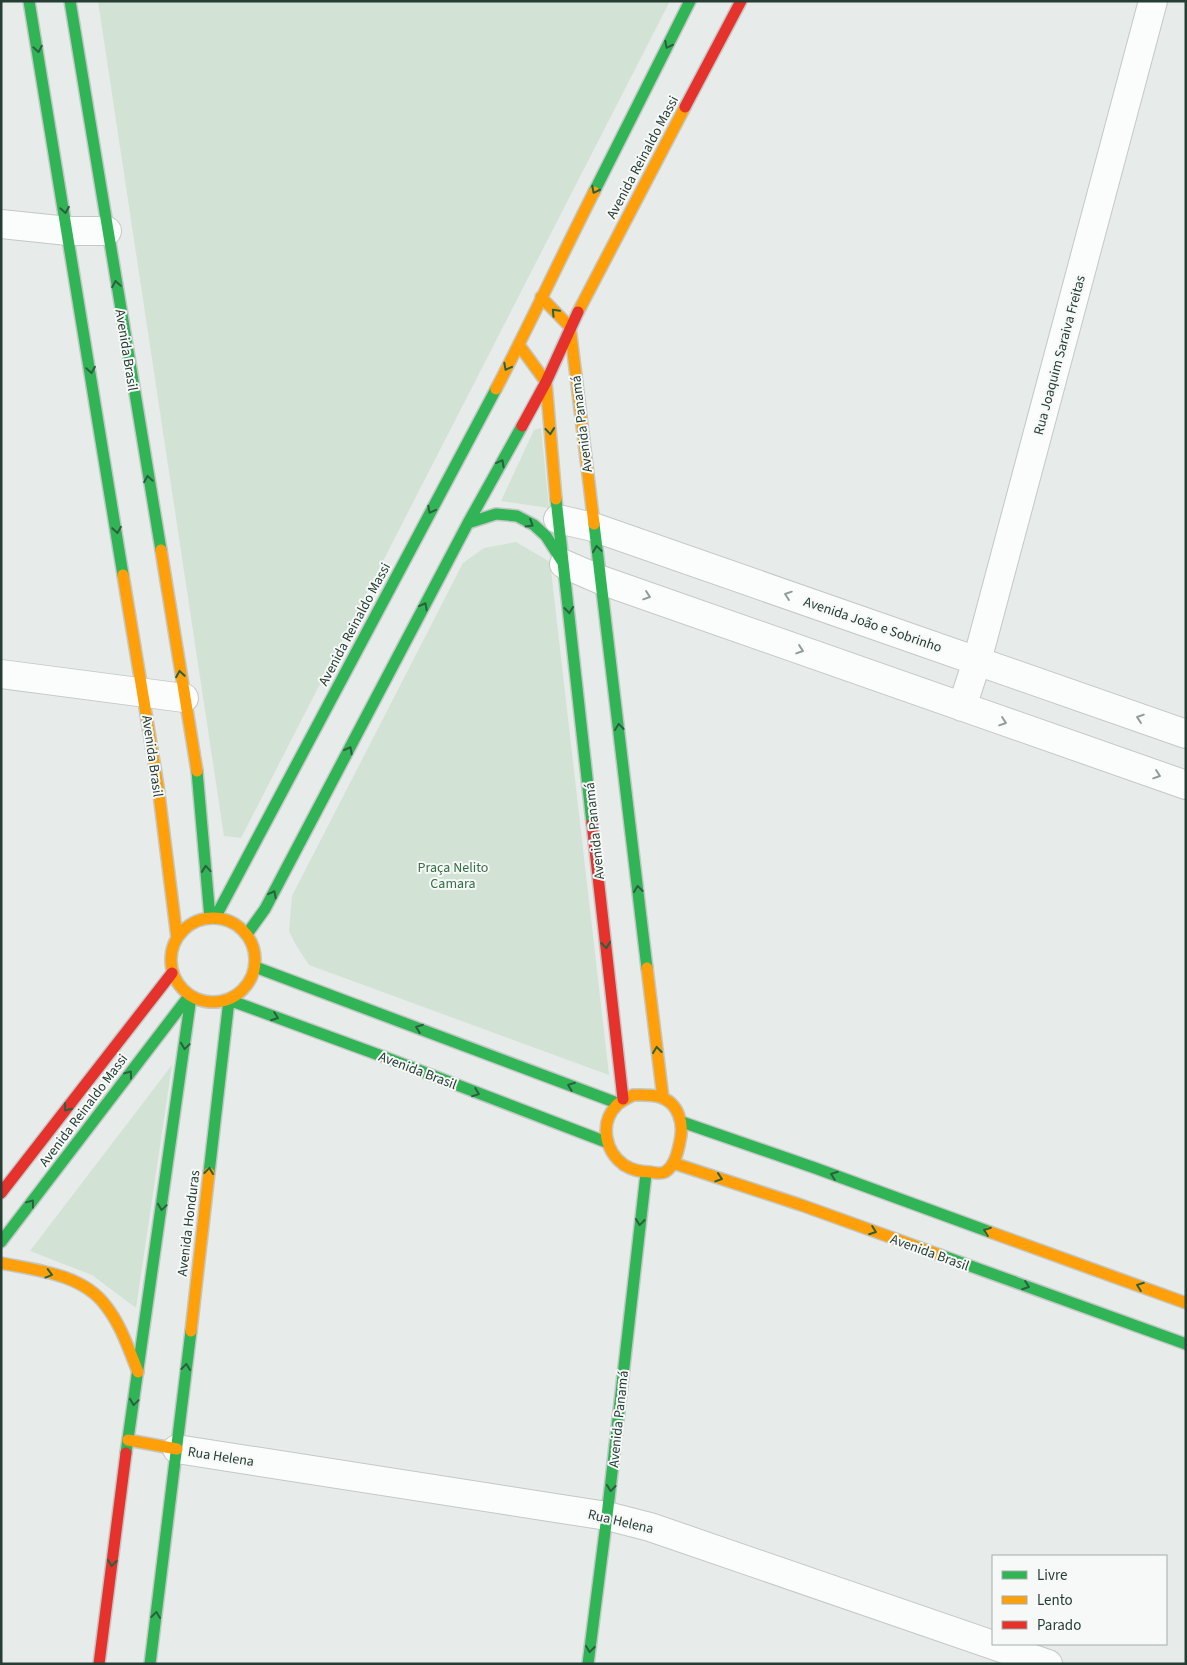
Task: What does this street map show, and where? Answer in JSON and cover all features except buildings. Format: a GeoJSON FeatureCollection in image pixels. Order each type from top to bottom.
{"type":"FeatureCollection","features":[{"type":"Feature","properties":{"kind":"street","name":"Avenida Brasil"},"geometry":{"type":"LineString","coordinates":[[29,1],[143,694],[162,786],[177,938]]}},
{"type":"Feature","properties":{"kind":"street","name":"Avenida Brasil"},"geometry":{"type":"LineString","coordinates":[[70,1],[199,782],[212,918]]}},
{"type":"Feature","properties":{"kind":"street","name":"Avenida Reinaldo Massi"},"geometry":{"type":"LineString","coordinates":[[212,918],[519,344],[690,1]]}},
{"type":"Feature","properties":{"kind":"street","name":"Avenida Reinaldo Massi"},"geometry":{"type":"LineString","coordinates":[[247,934],[265,909],[468,523],[546,382],[570,327],[741,1]]}},
{"type":"Feature","properties":{"kind":"street","name":"Rua Joaquim Saraiva Freitas"},"geometry":{"type":"LineString","coordinates":[[962,708],[977,661],[1153,1]]}},
{"type":"Feature","properties":{"kind":"street"},"geometry":{"type":"LineString","coordinates":[[1,224],[68,231],[107,231]]}},
{"type":"Feature","properties":{"kind":"street"},"geometry":{"type":"LineString","coordinates":[[541,297],[570,327]]}},
{"type":"Feature","properties":{"kind":"street","name":"Avenida Panamá"},"geometry":{"type":"LineString","coordinates":[[570,327],[663,1098]]}},
{"type":"Feature","properties":{"kind":"street"},"geometry":{"type":"LineString","coordinates":[[519,344],[546,382]]}},
{"type":"Feature","properties":{"kind":"street","name":"Avenida Panamá"},"geometry":{"type":"LineString","coordinates":[[546,382],[558,518],[620,1101]]}},
{"type":"Feature","properties":{"kind":"street"},"geometry":{"type":"LineString","coordinates":[[468,523],[496,514],[517,516],[534,525],[546,536],[564,564],[601,580],[1186,785]]}},
{"type":"Feature","properties":{"kind":"street","name":"Avenida João e Sobrinho"},"geometry":{"type":"LineString","coordinates":[[558,518],[594,527],[1186,734]]}},
{"type":"Feature","properties":{"kind":"street"},"geometry":{"type":"LineString","coordinates":[[1,674],[143,694]]}},
{"type":"Feature","properties":{"kind":"street","name":"Avenida Brasil"},"geometry":{"type":"LineString","coordinates":[[143,694],[184,698]]}},
{"type":"Feature","properties":{"kind":"street"},"geometry":{"type":"LineString","coordinates":[[183,784],[199,782]]}},
{"type":"Feature","properties":{"kind":"street"},"geometry":{"type":"LineString","coordinates":[[212,918],[227,920],[247,934],[253,944],[255,967],[251,981],[241,992],[229,1000],[216,1003],[204,1002],[190,997],[179,986],[172,973],[170,962],[172,949],[177,938],[191,924],[212,918]]}},
{"type":"Feature","properties":{"kind":"street"},"geometry":{"type":"LineString","coordinates":[[255,967],[390,1022],[620,1101]]}},
{"type":"Feature","properties":{"kind":"street","name":"Avenida Reinaldo Massi"},"geometry":{"type":"LineString","coordinates":[[1,1192],[172,973]]}},
{"type":"Feature","properties":{"kind":"street","name":"Avenida Reinaldo Massi"},"geometry":{"type":"LineString","coordinates":[[1,1242],[190,997]]}},
{"type":"Feature","properties":{"kind":"street","name":"Avenida Honduras"},"geometry":{"type":"LineString","coordinates":[[99,1664],[128,1440],[190,997]]}},
{"type":"Feature","properties":{"kind":"street","name":"Avenida Brasil"},"geometry":{"type":"LineString","coordinates":[[229,1000],[381,1051],[606,1142]]}},
{"type":"Feature","properties":{"kind":"street","name":"Avenida Honduras"},"geometry":{"type":"LineString","coordinates":[[150,1664],[229,1000]]}},
{"type":"Feature","properties":{"kind":"street"},"geometry":{"type":"LineString","coordinates":[[644,1095],[663,1098],[676,1110],[682,1122],[682,1135],[673,1163],[665,1172],[646,1174],[626,1168],[610,1151],[606,1142],[604,1131],[610,1111],[620,1101],[633,1096],[644,1095]]}},
{"type":"Feature","properties":{"kind":"street"},"geometry":{"type":"LineString","coordinates":[[682,1122],[813,1173],[1078,1269],[1186,1303]]}},
{"type":"Feature","properties":{"kind":"street","name":"Avenida Brasil"},"geometry":{"type":"LineString","coordinates":[[673,1163],[803,1200],[1066,1296],[1186,1344]]}},
{"type":"Feature","properties":{"kind":"street","name":"Avenida Panamá"},"geometry":{"type":"LineString","coordinates":[[588,1664],[646,1174]]}},
{"type":"Feature","properties":{"kind":"street"},"geometry":{"type":"LineString","coordinates":[[1,1264],[59,1276],[78,1284],[99,1297],[113,1316],[138,1372]]}},
{"type":"Feature","properties":{"kind":"street"},"geometry":{"type":"LineString","coordinates":[[128,1440],[177,1449]]}},
{"type":"Feature","properties":{"kind":"street","name":"Rua Helena"},"geometry":{"type":"LineString","coordinates":[[177,1449],[607,1516],[650,1527],[992,1645]]}},
{"type":"Feature","properties":{"kind":"street","name":"Rua Helena"},"geometry":{"type":"LineString","coordinates":[[993,1645],[1048,1664]]}},
{"type":"Feature","properties":{"kind":"green space"},"geometry":{"type":"Polygon","coordinates":[[[98,1],[670,1],[241,838],[224,836],[98,1]]]}},
{"type":"Feature","properties":{"kind":"green space"},"geometry":{"type":"Polygon","coordinates":[[[541,428],[549,508],[501,501],[534,430],[541,428]]]}},
{"type":"Feature","properties":{"kind":"green space","name":"Praça Nelito Camara"},"geometry":{"type":"Polygon","coordinates":[[[516,542],[550,562],[609,1075],[309,965],[289,931],[292,896],[463,563],[484,548],[516,542]]]}},
{"type":"Feature","properties":{"kind":"green space"},"geometry":{"type":"Polygon","coordinates":[[[172,1065],[136,1308],[92,1275],[30,1251],[172,1065]]]}},
{"type":"Feature","properties":{"kind":"traffic: fast"},"geometry":{"type":"LineString","coordinates":[[29,1],[123,575]]}},
{"type":"Feature","properties":{"kind":"traffic: fast"},"geometry":{"type":"LineString","coordinates":[[70,1],[161,550]]}},
{"type":"Feature","properties":{"kind":"traffic: fast"},"geometry":{"type":"LineString","coordinates":[[594,192],[690,1]]}},
{"type":"Feature","properties":{"kind":"traffic: fast"},"geometry":{"type":"LineString","coordinates":[[215,918],[496,389]]}},
{"type":"Feature","properties":{"kind":"traffic: fast"},"geometry":{"type":"LineString","coordinates":[[247,934],[265,909],[468,523],[522,426]]}},
{"type":"Feature","properties":{"kind":"traffic: fast"},"geometry":{"type":"LineString","coordinates":[[556,499],[592,823]]}},
{"type":"Feature","properties":{"kind":"traffic: fast"},"geometry":{"type":"LineString","coordinates":[[468,523],[496,514],[517,516],[534,525],[546,536],[562,561]]}},
{"type":"Feature","properties":{"kind":"traffic: fast"},"geometry":{"type":"LineString","coordinates":[[594,524],[647,968]]}},
{"type":"Feature","properties":{"kind":"traffic: fast"},"geometry":{"type":"LineString","coordinates":[[197,771],[210,918]]}},
{"type":"Feature","properties":{"kind":"traffic: fast"},"geometry":{"type":"LineString","coordinates":[[255,967],[617,1103]]}},
{"type":"Feature","properties":{"kind":"traffic: fast"},"geometry":{"type":"LineString","coordinates":[[1,1242],[189,996]]}},
{"type":"Feature","properties":{"kind":"traffic: fast"},"geometry":{"type":"LineString","coordinates":[[126,1453],[191,997]]}},
{"type":"Feature","properties":{"kind":"traffic: fast"},"geometry":{"type":"LineString","coordinates":[[209,1173],[229,1000]]}},
{"type":"Feature","properties":{"kind":"traffic: fast"},"geometry":{"type":"LineString","coordinates":[[229,1000],[606,1142]]}},
{"type":"Feature","properties":{"kind":"traffic: fast"},"geometry":{"type":"LineString","coordinates":[[682,1122],[990,1232]]}},
{"type":"Feature","properties":{"kind":"traffic: fast"},"geometry":{"type":"LineString","coordinates":[[588,1664],[646,1174]]}},
{"type":"Feature","properties":{"kind":"traffic: fast"},"geometry":{"type":"LineString","coordinates":[[940,1255],[1186,1344]]}},
{"type":"Feature","properties":{"kind":"traffic: fast"},"geometry":{"type":"LineString","coordinates":[[150,1664],[191,1331]]}},
{"type":"Feature","properties":{"kind":"traffic: slow"},"geometry":{"type":"LineString","coordinates":[[578,312],[685,107]]}},
{"type":"Feature","properties":{"kind":"traffic: slow"},"geometry":{"type":"LineString","coordinates":[[496,389],[594,192]]}},
{"type":"Feature","properties":{"kind":"traffic: slow"},"geometry":{"type":"LineString","coordinates":[[541,297],[570,327],[594,524]]}},
{"type":"Feature","properties":{"kind":"traffic: slow"},"geometry":{"type":"LineString","coordinates":[[519,345],[546,382],[556,499]]}},
{"type":"Feature","properties":{"kind":"traffic: slow"},"geometry":{"type":"LineString","coordinates":[[161,550],[197,771]]}},
{"type":"Feature","properties":{"kind":"traffic: slow"},"geometry":{"type":"LineString","coordinates":[[123,575],[158,786],[177,938]]}},
{"type":"Feature","properties":{"kind":"traffic: slow"},"geometry":{"type":"LineString","coordinates":[[205,918],[221,918],[237,925],[248,936],[255,952],[255,960],[252,976],[243,990],[237,995],[221,1002],[205,1002],[189,995],[178,984],[171,968],[171,952],[178,936],[189,925],[205,918]]}},
{"type":"Feature","properties":{"kind":"traffic: slow"},"geometry":{"type":"LineString","coordinates":[[647,968],[663,1098]]}},
{"type":"Feature","properties":{"kind":"traffic: slow"},"geometry":{"type":"LineString","coordinates":[[633,1095],[660,1097],[672,1104],[679,1115],[681,1134],[676,1158],[665,1172],[643,1172],[627,1167],[612,1152],[609,1145],[606,1128],[611,1112],[633,1095]]}},
{"type":"Feature","properties":{"kind":"traffic: slow"},"geometry":{"type":"LineString","coordinates":[[673,1163],[801,1205],[940,1255]]}},
{"type":"Feature","properties":{"kind":"traffic: slow"},"geometry":{"type":"LineString","coordinates":[[191,1331],[209,1173]]}},
{"type":"Feature","properties":{"kind":"traffic: slow"},"geometry":{"type":"LineString","coordinates":[[990,1232],[1186,1303]]}},
{"type":"Feature","properties":{"kind":"traffic: slow"},"geometry":{"type":"LineString","coordinates":[[1,1263],[58,1275],[72,1280],[96,1295],[116,1321],[138,1372]]}},
{"type":"Feature","properties":{"kind":"traffic: slow"},"geometry":{"type":"LineString","coordinates":[[128,1440],[177,1449]]}},
{"type":"Feature","properties":{"kind":"traffic: jam"},"geometry":{"type":"LineString","coordinates":[[685,107],[741,1]]}},
{"type":"Feature","properties":{"kind":"traffic: jam"},"geometry":{"type":"LineString","coordinates":[[522,426],[546,382],[578,312]]}},
{"type":"Feature","properties":{"kind":"traffic: jam"},"geometry":{"type":"LineString","coordinates":[[592,823],[623,1099]]}},
{"type":"Feature","properties":{"kind":"traffic: jam"},"geometry":{"type":"LineString","coordinates":[[1,1193],[172,973]]}},
{"type":"Feature","properties":{"kind":"traffic: jam"},"geometry":{"type":"LineString","coordinates":[[99,1664],[126,1453]]}}]}
